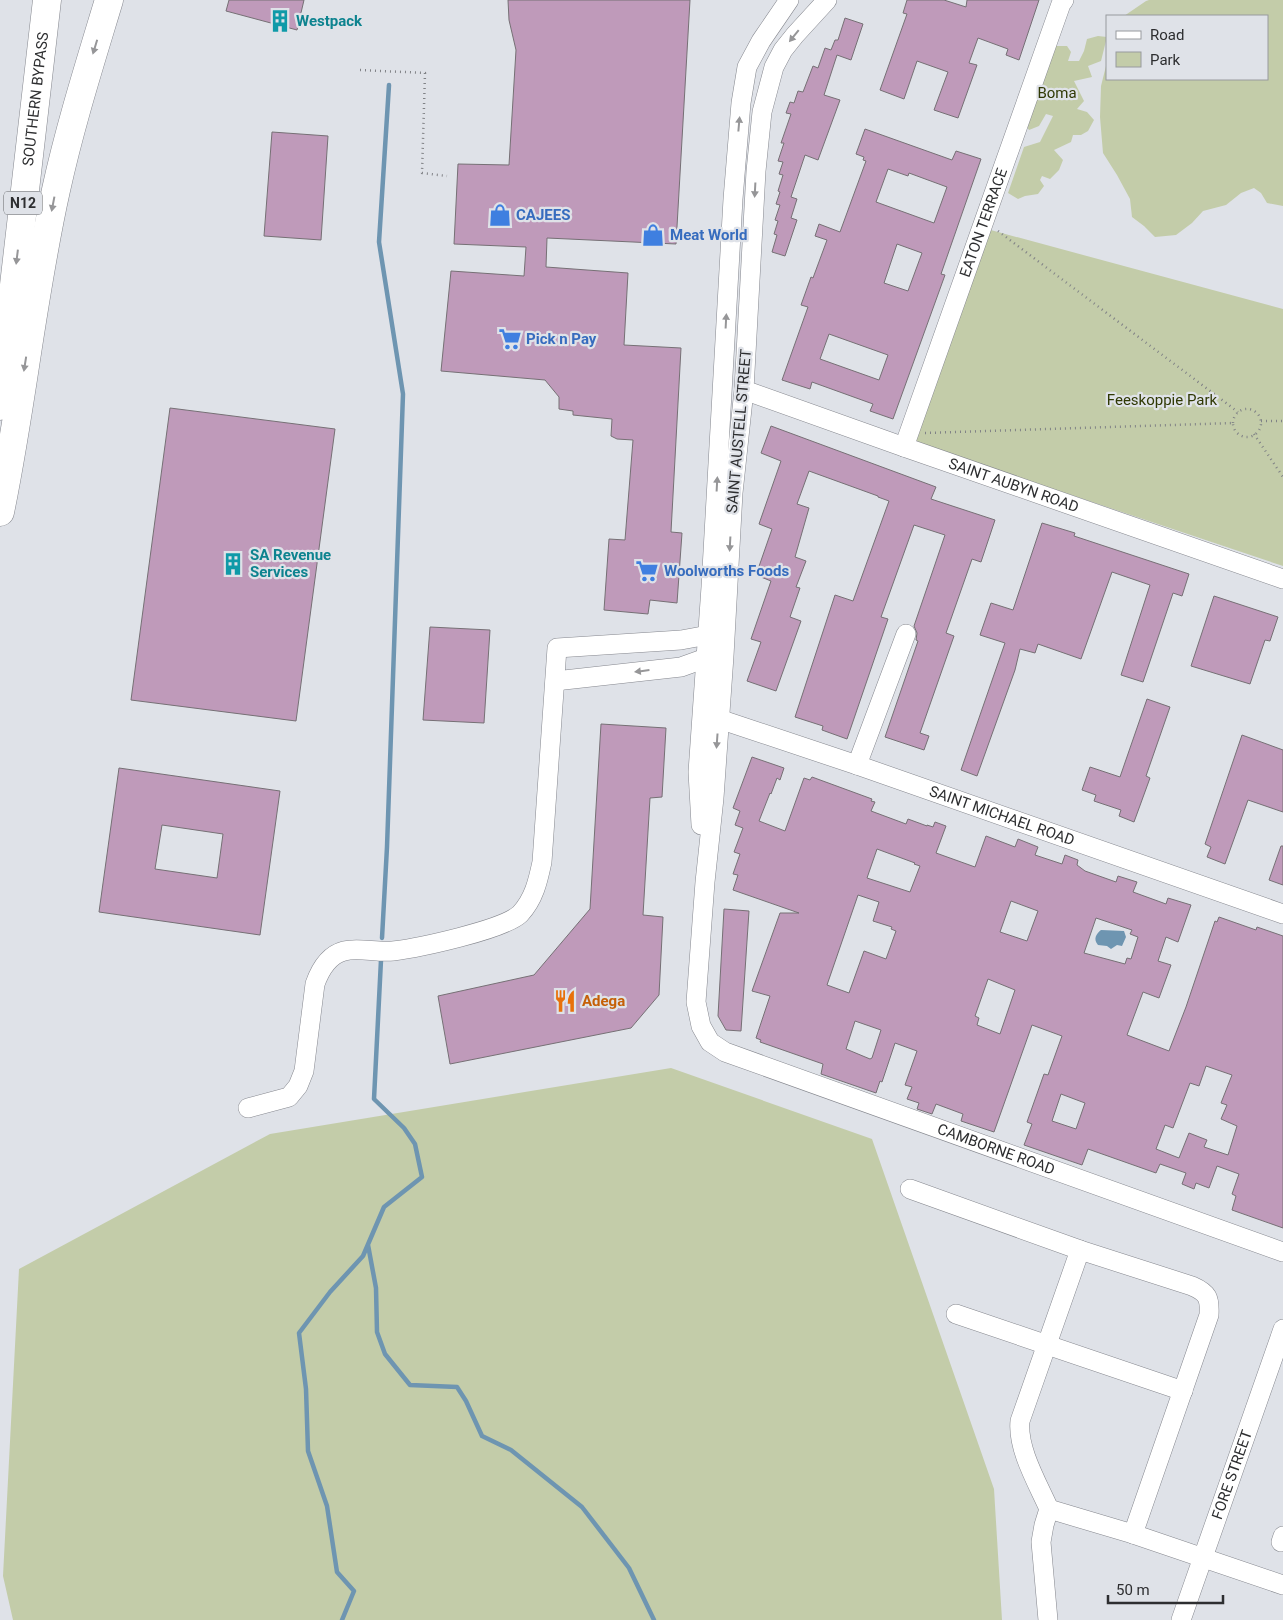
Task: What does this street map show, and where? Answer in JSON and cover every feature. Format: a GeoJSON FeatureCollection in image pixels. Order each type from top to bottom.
{"type":"FeatureCollection","features":[{"type":"Feature","properties":{"kind":"highway","name":"SOUTHERN BYPASS"},"geometry":{"type":"LineString","coordinates":[[0,406],[47,0]]}},
{"type":"Feature","properties":{"kind":"highway"},"geometry":{"type":"LineString","coordinates":[[0,512],[56,190],[75,113],[109,0]]}},
{"type":"Feature","properties":{"kind":"street","name":"SAINT AUSTELL STREET"},"geometry":{"type":"LineString","coordinates":[[716,633],[711,587],[732,209],[741,104],[747,67],[761,40],[789,0]]}},
{"type":"Feature","properties":{"kind":"street","name":"SAINT AUSTELL STREET"},"geometry":{"type":"LineString","coordinates":[[710,1042],[701,1026],[696,1002],[705,882],[714,798],[711,714],[716,633],[744,390],[756,170],[762,112],[774,67],[783,50],[827,0]]}},
{"type":"Feature","properties":{"kind":"street","name":"EATON TERRACE"},"geometry":{"type":"LineString","coordinates":[[906,440],[1064,0]]}},
{"type":"Feature","properties":{"kind":"street","name":"SAINT AUBYN ROAD"},"geometry":{"type":"LineString","coordinates":[[744,390],[906,440],[1283,579]]}},
{"type":"Feature","properties":{"kind":"street"},"geometry":{"type":"LineString","coordinates":[[654,641],[687,632],[697,626],[702,621],[708,606],[711,587]]}},
{"type":"Feature","properties":{"kind":"street"},"geometry":{"type":"LineString","coordinates":[[248,1108],[289,1097],[298,1086],[304,1071],[312,1006],[319,973],[335,955],[344,951],[392,951],[446,940],[499,926],[519,914],[536,890],[542,862],[556,648],[681,640],[716,633]]}},
{"type":"Feature","properties":{"kind":"street"},"geometry":{"type":"LineString","coordinates":[[857,765],[906,634]]}},
{"type":"Feature","properties":{"kind":"street"},"geometry":{"type":"LineString","coordinates":[[555,681],[681,667],[715,657]]}},
{"type":"Feature","properties":{"kind":"street"},"geometry":{"type":"LineString","coordinates":[[681,667],[699,680],[711,714]]}},
{"type":"Feature","properties":{"kind":"street","name":"SAINT MICHAEL ROAD"},"geometry":{"type":"LineString","coordinates":[[711,714],[1283,914]]}},
{"type":"Feature","properties":{"kind":"street","name":"CAMBORNE ROAD"},"geometry":{"type":"LineString","coordinates":[[710,1042],[725,1052],[1283,1252]]}},
{"type":"Feature","properties":{"kind":"street"},"geometry":{"type":"LineString","coordinates":[[910,1189],[1080,1250],[1192,1286],[1202,1290],[1207,1295],[1210,1303],[1209,1315],[1133,1534]]}},
{"type":"Feature","properties":{"kind":"street"},"geometry":{"type":"LineString","coordinates":[[1048,1620],[1041,1542],[1049,1509],[1020,1437],[1020,1421],[1080,1250]]}},
{"type":"Feature","properties":{"kind":"street"},"geometry":{"type":"LineString","coordinates":[[956,1314],[1183,1391]]}},
{"type":"Feature","properties":{"kind":"street","name":"FORE STREET"},"geometry":{"type":"LineString","coordinates":[[1181,1620],[1283,1329]]}},
{"type":"Feature","properties":{"kind":"street"},"geometry":{"type":"LineString","coordinates":[[1049,1509],[1133,1534],[1283,1585]]}},
{"type":"Feature","properties":{"kind":"path"},"geometry":{"type":"LineString","coordinates":[[360,70],[425,73],[422,173],[447,176]]}},
{"type":"Feature","properties":{"kind":"path"},"geometry":{"type":"LineString","coordinates":[[984,220],[1238,412]]}},
{"type":"Feature","properties":{"kind":"path"},"geometry":{"type":"LineString","coordinates":[[1246,409],[1255,411],[1261,421],[1259,430],[1254,434],[1242,436],[1235,429],[1235,416],[1238,412],[1246,409]]}},
{"type":"Feature","properties":{"kind":"path"},"geometry":{"type":"LineString","coordinates":[[1261,421],[1283,421]]}},
{"type":"Feature","properties":{"kind":"path"},"geometry":{"type":"LineString","coordinates":[[906,440],[1234,423]]}},
{"type":"Feature","properties":{"kind":"path"},"geometry":{"type":"LineString","coordinates":[[1254,434],[1283,476]]}},
{"type":"Feature","properties":{"kind":"green space"},"geometry":{"type":"Polygon","coordinates":[[[1283,0],[1283,206],[1267,203],[1261,193],[1254,188],[1241,193],[1226,205],[1203,211],[1192,223],[1176,235],[1155,237],[1132,217],[1130,199],[1103,153],[1100,117],[1101,86],[1106,66],[1106,80],[1268,80],[1268,15],[1125,15],[1146,1],[1283,0]]]}},
{"type":"Feature","properties":{"kind":"green space","name":"Boma"},"geometry":{"type":"Polygon","coordinates":[[[1098,36],[1106,37],[1101,61],[1088,66],[1092,77],[1074,81],[1084,101],[1077,109],[1087,112],[1094,120],[1088,131],[1081,135],[1073,135],[1071,142],[1054,150],[1063,160],[1059,170],[1050,179],[1042,176],[1040,180],[1044,186],[1038,194],[1018,199],[1008,193],[1024,147],[1040,142],[1053,116],[1046,114],[1039,126],[1029,130],[1025,124],[1051,46],[1067,46],[1071,52],[1068,61],[1079,61],[1087,39],[1098,36]]]}},
{"type":"Feature","properties":{"kind":"green space","name":"Feeskoppie Park"},"geometry":{"type":"Polygon","coordinates":[[[987,229],[1283,309],[1283,566],[913,442],[987,229]]]}},
{"type":"Feature","properties":{"kind":"green space"},"geometry":{"type":"Polygon","coordinates":[[[671,1068],[872,1139],[994,1489],[1002,1620],[13,1620],[3,1576],[19,1269],[270,1134],[671,1068]]]}},
{"type":"Feature","properties":{"kind":"water"},"geometry":{"type":"Polygon","coordinates":[[[1101,930],[1124,931],[1126,937],[1122,946],[1117,945],[1111,949],[1107,946],[1098,945],[1096,937],[1101,930]]]}},
{"type":"Feature","properties":{"kind":"building","name":"Westpack"},"geometry":{"type":"Polygon","coordinates":[[[229,0],[304,0],[297,30],[226,11],[229,0]]]}},
{"type":"Feature","properties":{"kind":"building"},"geometry":{"type":"Polygon","coordinates":[[[508,0],[690,0],[676,244],[547,238],[546,267],[628,273],[624,345],[681,348],[671,532],[682,533],[677,603],[650,600],[648,614],[604,610],[609,539],[625,540],[633,440],[617,439],[611,436],[612,419],[573,415],[573,411],[559,409],[559,397],[545,380],[441,371],[451,271],[524,276],[526,247],[454,244],[458,164],[509,165],[516,50],[509,20],[508,0]]]}},
{"type":"Feature","properties":{"kind":"building"},"geometry":{"type":"Polygon","coordinates":[[[907,0],[944,0],[966,7],[967,0],[1039,0],[1019,60],[1006,55],[1008,49],[978,38],[969,63],[977,65],[958,118],[934,110],[948,72],[917,61],[904,99],[880,90],[907,14],[903,13],[907,0]]]}},
{"type":"Feature","properties":{"kind":"building"},"geometry":{"type":"Polygon","coordinates":[[[845,18],[863,24],[851,60],[837,55],[824,95],[840,100],[818,160],[805,155],[791,197],[797,199],[791,218],[797,220],[785,256],[772,252],[777,235],[774,234],[778,221],[775,220],[780,205],[776,204],[783,175],[779,174],[783,162],[778,161],[784,143],[781,143],[791,114],[786,113],[790,102],[794,103],[798,91],[803,92],[813,66],[818,68],[825,48],[831,50],[835,40],[838,40],[845,18]]]}},
{"type":"Feature","properties":{"kind":"building"},"geometry":{"type":"Polygon","coordinates":[[[865,129],[952,160],[956,151],[981,159],[941,274],[945,275],[893,419],[870,411],[873,404],[812,382],[810,389],[782,380],[808,307],[801,305],[827,240],[815,236],[819,224],[840,232],[866,161],[863,160],[864,157],[856,154],[865,129]],[[888,169],[876,202],[934,223],[947,187],[909,173],[908,176],[888,169]],[[897,244],[884,283],[908,291],[922,253],[897,244]],[[829,334],[820,359],[879,380],[888,355],[829,334]]]}},
{"type":"Feature","properties":{"kind":"building"},"geometry":{"type":"Polygon","coordinates":[[[272,132],[328,136],[321,240],[264,236],[272,132]]]}},
{"type":"Feature","properties":{"kind":"building","name":"SA Revenue Services"},"geometry":{"type":"Polygon","coordinates":[[[170,408],[335,429],[296,721],[131,700],[170,408]]]}},
{"type":"Feature","properties":{"kind":"building"},"geometry":{"type":"Polygon","coordinates":[[[771,426],[936,487],[931,499],[995,520],[981,562],[972,559],[946,633],[954,636],[920,733],[929,736],[924,750],[885,737],[918,641],[916,640],[917,633],[914,626],[945,535],[914,525],[881,617],[888,619],[847,739],[822,730],[823,726],[795,717],[835,595],[853,601],[889,501],[878,496],[809,471],[797,504],[809,508],[795,557],[806,561],[796,587],[800,588],[790,617],[801,621],[776,691],[747,681],[761,642],[751,639],[771,581],[756,575],[772,529],[759,524],[781,461],[761,453],[771,426]]]}},
{"type":"Feature","properties":{"kind":"building"},"geometry":{"type":"Polygon","coordinates":[[[1042,523],[1075,533],[1074,536],[1189,574],[1182,596],[1173,593],[1143,682],[1121,675],[1150,585],[1112,572],[1081,659],[1038,644],[1035,653],[1020,649],[1015,670],[977,776],[961,770],[1005,643],[980,635],[991,603],[1013,610],[1042,523]]]}},
{"type":"Feature","properties":{"kind":"building"},"geometry":{"type":"Polygon","coordinates":[[[1214,596],[1278,617],[1270,641],[1265,640],[1250,684],[1191,666],[1214,596]]]}},
{"type":"Feature","properties":{"kind":"building"},"geometry":{"type":"Polygon","coordinates":[[[430,627],[490,630],[484,723],[423,720],[430,627]]]}},
{"type":"Feature","properties":{"kind":"building"},"geometry":{"type":"Polygon","coordinates":[[[1147,699],[1170,707],[1146,776],[1150,778],[1134,822],[1119,816],[1121,810],[1094,801],[1096,795],[1082,790],[1090,767],[1120,777],[1147,699]]]}},
{"type":"Feature","properties":{"kind":"building"},"geometry":{"type":"Polygon","coordinates":[[[601,724],[666,728],[662,797],[650,798],[643,915],[663,917],[659,995],[631,1028],[450,1064],[438,996],[534,975],[590,909],[601,724]]]}},
{"type":"Feature","properties":{"kind":"building"},"geometry":{"type":"Polygon","coordinates":[[[1242,735],[1283,750],[1283,812],[1248,800],[1225,864],[1207,857],[1211,847],[1205,844],[1242,735]]]}},
{"type":"Feature","properties":{"kind":"building"},"geometry":{"type":"Polygon","coordinates":[[[752,757],[784,768],[780,780],[777,778],[759,821],[785,831],[804,778],[810,780],[812,777],[872,799],[871,801],[875,802],[871,811],[906,824],[908,819],[927,826],[933,827],[935,822],[946,826],[936,853],[975,867],[986,836],[1015,847],[1018,839],[1038,847],[1035,855],[1062,864],[1065,855],[1078,860],[1077,865],[1085,871],[1116,882],[1118,876],[1137,882],[1133,892],[1166,904],[1168,898],[1191,905],[1178,942],[1166,937],[1158,961],[1171,965],[1159,998],[1143,992],[1127,1035],[1169,1051],[1215,921],[1217,922],[1219,917],[1256,930],[1257,927],[1283,936],[1283,1228],[1232,1210],[1236,1196],[1232,1194],[1239,1174],[1217,1166],[1209,1188],[1196,1183],[1194,1189],[1182,1184],[1186,1173],[1160,1164],[1156,1173],[1088,1149],[1082,1165],[1024,1145],[1032,1124],[1027,1122],[1044,1074],[1048,1075],[1062,1036],[1032,1025],[994,1132],[961,1121],[963,1114],[936,1104],[932,1114],[917,1109],[919,1103],[907,1099],[912,1087],[905,1085],[917,1051],[895,1043],[882,1082],[880,1081],[876,1093],[821,1074],[823,1064],[760,1042],[761,1040],[756,1038],[770,996],[752,991],[780,913],[799,913],[733,890],[738,875],[733,874],[740,854],[734,852],[743,828],[735,825],[740,811],[733,808],[752,757]],[[877,849],[867,878],[910,892],[920,866],[877,849]],[[858,895],[827,985],[849,993],[864,951],[886,959],[896,931],[891,929],[892,927],[873,921],[879,902],[858,895]],[[1011,901],[1000,932],[1027,941],[1038,911],[1011,901]],[[1096,918],[1084,953],[1125,964],[1127,958],[1131,959],[1138,937],[1130,934],[1132,930],[1096,918]],[[988,979],[975,1016],[979,1018],[977,1025],[1000,1034],[1015,990],[988,979]],[[855,1021],[846,1049],[870,1059],[872,1058],[881,1030],[855,1021]],[[1206,1066],[1199,1086],[1190,1083],[1173,1128],[1165,1125],[1156,1149],[1179,1158],[1189,1133],[1207,1140],[1204,1147],[1228,1155],[1237,1126],[1221,1119],[1227,1105],[1221,1103],[1232,1075],[1206,1066]],[[1061,1094],[1052,1121],[1076,1129],[1085,1103],[1061,1094]]]}},
{"type":"Feature","properties":{"kind":"building"},"geometry":{"type":"Polygon","coordinates":[[[119,768],[280,791],[260,935],[99,912],[119,768]],[[162,825],[155,869],[217,878],[223,834],[162,825]]]}},
{"type":"Feature","properties":{"kind":"building"},"geometry":{"type":"Polygon","coordinates":[[[1281,846],[1283,846],[1283,885],[1269,880],[1281,846]]]}},
{"type":"Feature","properties":{"kind":"building"},"geometry":{"type":"Polygon","coordinates":[[[724,909],[749,911],[741,1031],[726,1030],[718,1016],[724,909]]]}},
{"type":"Feature","properties":{"kind":"waterway"},"geometry":{"type":"LineString","coordinates":[[382,938],[403,394],[379,242],[389,85]]}},
{"type":"Feature","properties":{"kind":"waterway"},"geometry":{"type":"LineString","coordinates":[[342,1620],[354,1591],[337,1572],[327,1506],[308,1451],[306,1389],[299,1333],[330,1292],[363,1256],[384,1207],[422,1177],[415,1144],[404,1128],[374,1099],[381,960]]}},
{"type":"Feature","properties":{"kind":"waterway"},"geometry":{"type":"LineString","coordinates":[[368,1245],[376,1288],[377,1332],[385,1354],[410,1385],[457,1387],[466,1401],[482,1436],[511,1450],[582,1507],[629,1568],[654,1620]]}},
{"type":"Feature","properties":{"kind":"place","name":"Westpack"},"geometry":{"type":"Point","coordinates":[280,21]}},
{"type":"Feature","properties":{"kind":"place","name":"CAJEES"},"geometry":{"type":"Point","coordinates":[500,215]}},
{"type":"Feature","properties":{"kind":"place","name":"Meat World"},"geometry":{"type":"Point","coordinates":[653,235]}},
{"type":"Feature","properties":{"kind":"place","name":"Pick n Pay"},"geometry":{"type":"Point","coordinates":[510,339]}},
{"type":"Feature","properties":{"kind":"place","name":"SA Revenue Services"},"geometry":{"type":"Point","coordinates":[233,564]}},
{"type":"Feature","properties":{"kind":"place","name":"Woolworths Foods"},"geometry":{"type":"Point","coordinates":[647,571]}},
{"type":"Feature","properties":{"kind":"place","name":"Adega"},"geometry":{"type":"Point","coordinates":[565,1001]}}]}
